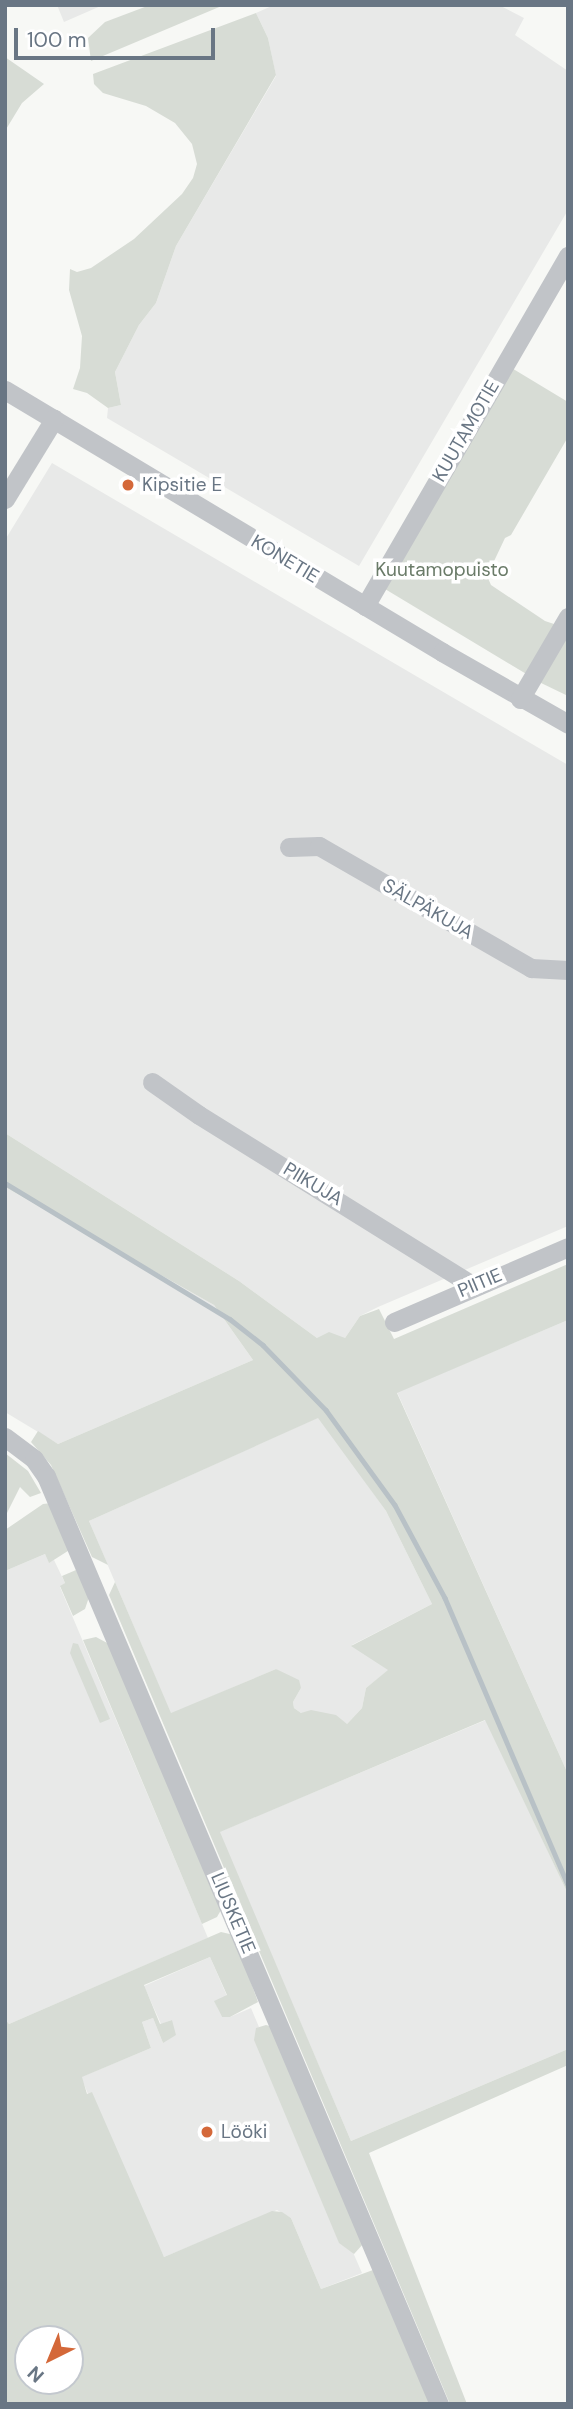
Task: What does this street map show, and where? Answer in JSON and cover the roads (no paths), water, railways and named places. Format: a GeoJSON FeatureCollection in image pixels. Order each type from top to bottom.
{"type":"FeatureCollection","features":[{"type":"Feature","properties":{"kind":"street","name":"KUUTAMOTIE"},"geometry":{"type":"LineString","coordinates":[[365,606],[568,256]]}},
{"type":"Feature","properties":{"kind":"street","name":"KONETIE"},"geometry":{"type":"LineString","coordinates":[[5,390],[520,699],[568,724]]}},
{"type":"Feature","properties":{"kind":"street"},"geometry":{"type":"LineString","coordinates":[[5,499],[54,419]]}},
{"type":"Feature","properties":{"kind":"street"},"geometry":{"type":"LineString","coordinates":[[520,699],[568,617]]}},
{"type":"Feature","properties":{"kind":"street","name":"SÄLPÄKUJA"},"geometry":{"type":"LineString","coordinates":[[289,847],[319,846],[531,968],[568,970]]}},
{"type":"Feature","properties":{"kind":"street","name":"PIIKUJA"},"geometry":{"type":"LineString","coordinates":[[152,1082],[199,1115],[474,1286]]}},
{"type":"Feature","properties":{"kind":"street","name":"PIITIE"},"geometry":{"type":"LineString","coordinates":[[394,1322],[568,1247]]}},
{"type":"Feature","properties":{"kind":"street","name":"LIUSKETIE"},"geometry":{"type":"LineString","coordinates":[[5,1437],[34,1459],[50,1485],[439,2404]]}},
{"type":"Feature","properties":{"kind":"waterway"},"geometry":{"type":"LineString","coordinates":[[5,1183],[230,1319],[263,1345],[326,1410],[395,1505],[445,1598],[568,1885]]}},
{"type":"Feature","properties":{"kind":"place","name":"Kipsitie E"},"geometry":{"type":"Point","coordinates":[128,485]}},
{"type":"Feature","properties":{"kind":"place","name":"Lööki"},"geometry":{"type":"Point","coordinates":[207,2132]}},
{"type":"Feature","properties":{"kind":"park label","name":"Kuutamopuisto"},"geometry":{"type":"Point","coordinates":[442,570]}}]}
